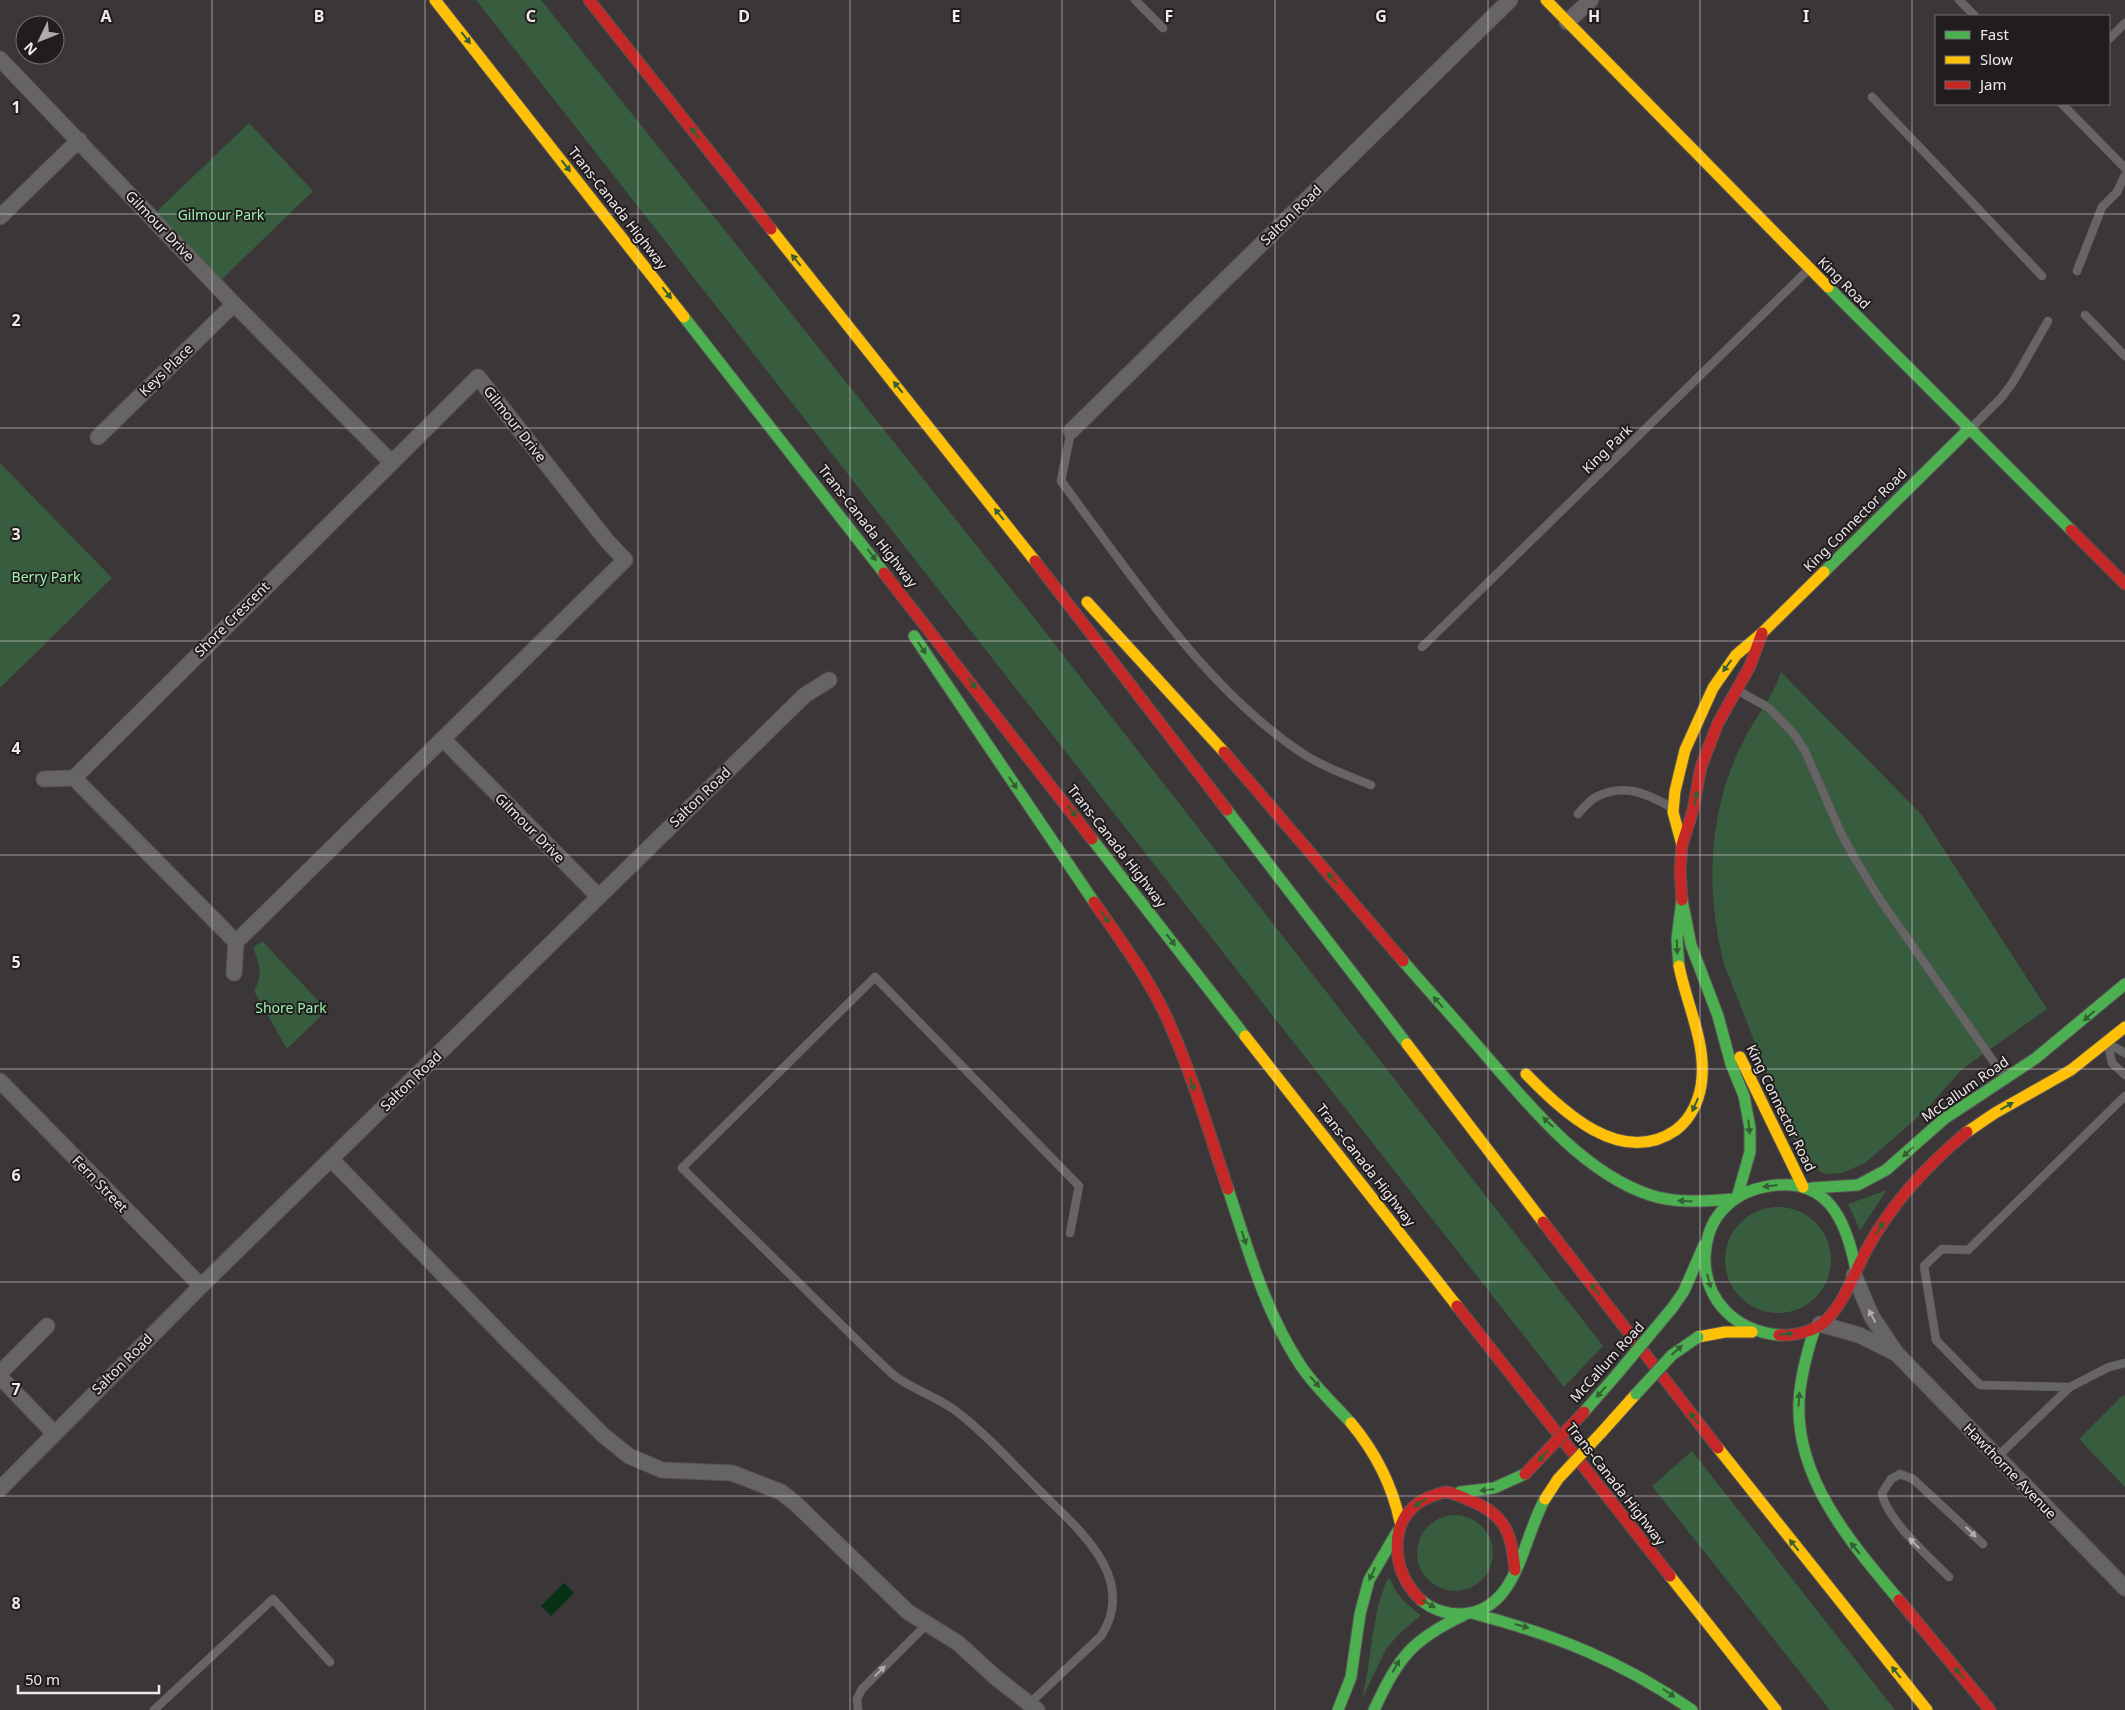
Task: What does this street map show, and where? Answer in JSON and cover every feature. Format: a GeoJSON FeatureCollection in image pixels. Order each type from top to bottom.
{"type":"FeatureCollection","features":[{"type":"Feature","properties":{"kind":"main road","name":"Trans-Canada Highway"},"geometry":{"type":"LineString","coordinates":[[436,0],[767,420],[1504,1366],[1776,1710]]}},
{"type":"Feature","properties":{"kind":"main road"},"geometry":{"type":"LineString","coordinates":[[589,0],[1029,553],[1735,1472],[1927,1710]]}},
{"type":"Feature","properties":{"kind":"main road","name":"King Road"},"geometry":{"type":"LineString","coordinates":[[1546,0],[1809,268],[2125,584]]}},
{"type":"Feature","properties":{"kind":"main road"},"geometry":{"type":"LineString","coordinates":[[767,420],[883,592]]}},
{"type":"Feature","properties":{"kind":"main road","name":"King Connector Road"},"geometry":{"type":"LineString","coordinates":[[1682,845],[1673,808],[1681,763],[1698,719],[1717,680],[1733,658],[1762,633],[1970,428]]}},
{"type":"Feature","properties":{"kind":"main road"},"geometry":{"type":"LineString","coordinates":[[1029,553],[1063,578]]}},
{"type":"Feature","properties":{"kind":"main road"},"geometry":{"type":"LineString","coordinates":[[1076,590],[1190,713],[1398,957],[1541,1116],[1582,1154],[1640,1192],[1659,1199],[1687,1202],[1736,1196],[1757,1187],[1782,1184],[1807,1187],[1825,1199],[1837,1212],[1847,1231],[1855,1273]]}},
{"type":"Feature","properties":{"kind":"main road"},"geometry":{"type":"LineString","coordinates":[[906,624],[1134,959],[1164,1014],[1190,1077],[1259,1286],[1275,1324],[1300,1365],[1359,1431],[1378,1456],[1391,1484],[1398,1527],[1398,1563],[1406,1581],[1416,1596],[1448,1613],[1469,1614],[1528,1628],[1605,1656],[1665,1690],[1692,1710]]}},
{"type":"Feature","properties":{"kind":"main road","name":"King Connector Road"},"geometry":{"type":"LineString","coordinates":[[1736,1196],[1750,1152],[1750,1128],[1744,1096],[1731,1064],[1718,1016],[1691,945],[1682,899],[1680,871],[1682,845],[1694,810],[1701,767],[1718,723],[1750,666],[1762,633]]}},
{"type":"Feature","properties":{"kind":"main road"},"geometry":{"type":"LineString","coordinates":[[1520,1068],[1573,1117],[1612,1138],[1637,1142],[1657,1139],[1678,1128],[1688,1120],[1701,1089],[1702,1061],[1678,962],[1677,942],[1682,899]]}},
{"type":"Feature","properties":{"kind":"main road"},"geometry":{"type":"LineString","coordinates":[[1398,957],[1452,998]]}},
{"type":"Feature","properties":{"kind":"main road","name":"McCallum Road"},"geometry":{"type":"LineString","coordinates":[[1807,1187],[1858,1185],[1886,1170],[1944,1119],[2062,1039],[2125,984]]}},
{"type":"Feature","properties":{"kind":"main road","name":"King Connector Road"},"geometry":{"type":"LineString","coordinates":[[1718,1016],[1761,1094],[1780,1139],[1807,1187]]}},
{"type":"Feature","properties":{"kind":"main road"},"geometry":{"type":"LineString","coordinates":[[1990,1710],[1846,1536],[1817,1484],[1800,1428],[1799,1410],[1802,1371],[1818,1326],[1838,1304],[1899,1200],[1942,1152],[1995,1113],[2051,1083],[2107,1043],[2125,1027]]}},
{"type":"Feature","properties":{"kind":"main road"},"geometry":{"type":"LineString","coordinates":[[1736,1196],[1717,1216],[1707,1238],[1708,1283],[1719,1305],[1731,1318],[1756,1332]]}},
{"type":"Feature","properties":{"kind":"main road","name":"McCallum Road"},"geometry":{"type":"LineString","coordinates":[[1445,1492],[1493,1490],[1514,1482],[1525,1474],[1584,1412],[1674,1307],[1684,1291],[1707,1238]]}},
{"type":"Feature","properties":{"kind":"main road"},"geometry":{"type":"LineString","coordinates":[[1374,1710],[1399,1660],[1410,1646],[1426,1634],[1496,1600],[1508,1587],[1535,1513],[1558,1479],[1673,1353],[1685,1343],[1698,1337],[1725,1332],[1756,1332],[1775,1335],[1818,1326]]}},
{"type":"Feature","properties":{"kind":"main road"},"geometry":{"type":"LineString","coordinates":[[1338,1710],[1351,1677],[1362,1606],[1369,1580],[1398,1527],[1415,1504],[1445,1492],[1485,1506],[1500,1518],[1510,1536],[1514,1550],[1514,1570]]}},
{"type":"Feature","properties":{"kind":"street","name":"Salton Road"},"geometry":{"type":"LineString","coordinates":[[1071,430],[1510,0]]}},
{"type":"Feature","properties":{"kind":"street"},"geometry":{"type":"LineString","coordinates":[[1567,22],[1591,0]]}},
{"type":"Feature","properties":{"kind":"street","name":"Gilmour Drive"},"geometry":{"type":"LineString","coordinates":[[0,59],[234,304],[390,461],[478,376],[607,541],[625,560],[443,739],[598,896]]}},
{"type":"Feature","properties":{"kind":"street"},"geometry":{"type":"LineString","coordinates":[[0,217],[79,140]]}},
{"type":"Feature","properties":{"kind":"street","name":"Keys Place"},"geometry":{"type":"LineString","coordinates":[[98,437],[234,304]]}},
{"type":"Feature","properties":{"kind":"street","name":"Shore Crescent"},"geometry":{"type":"LineString","coordinates":[[74,778],[390,461]]}},
{"type":"Feature","properties":{"kind":"street","name":"Salton Road"},"geometry":{"type":"LineString","coordinates":[[0,1489],[201,1286],[598,896],[805,695],[829,680]]}},
{"type":"Feature","properties":{"kind":"street"},"geometry":{"type":"LineString","coordinates":[[234,973],[236,942],[443,739]]}},
{"type":"Feature","properties":{"kind":"street"},"geometry":{"type":"LineString","coordinates":[[44,779],[74,778],[236,942]]}},
{"type":"Feature","properties":{"kind":"street","name":"Fern Street"},"geometry":{"type":"LineString","coordinates":[[0,1081],[201,1286]]}},
{"type":"Feature","properties":{"kind":"street"},"geometry":{"type":"LineString","coordinates":[[330,1159],[506,1339],[610,1440],[629,1456],[662,1470],[732,1473],[781,1492],[796,1504],[908,1612],[926,1625],[958,1643],[1033,1707]]}},
{"type":"Feature","properties":{"kind":"street","name":"Hawthorne Avenue"},"geometry":{"type":"LineString","coordinates":[[1855,1273],[1872,1317],[1896,1353],[2125,1588]]}},
{"type":"Feature","properties":{"kind":"street"},"geometry":{"type":"LineString","coordinates":[[0,1373],[48,1326]]}},
{"type":"Feature","properties":{"kind":"street","name":"Hawthorne Avenue"},"geometry":{"type":"LineString","coordinates":[[1818,1326],[1859,1335],[1896,1353]]}},
{"type":"Feature","properties":{"kind":"street"},"geometry":{"type":"LineString","coordinates":[[0,1378],[54,1433]]}},
{"type":"Feature","properties":{"kind":"lane"},"geometry":{"type":"LineString","coordinates":[[1136,0],[1164,28]]}},
{"type":"Feature","properties":{"kind":"lane"},"geometry":{"type":"LineString","coordinates":[[1959,0],[1974,15]]}},
{"type":"Feature","properties":{"kind":"lane"},"geometry":{"type":"LineString","coordinates":[[2110,38],[2125,23]]}},
{"type":"Feature","properties":{"kind":"lane"},"geometry":{"type":"LineString","coordinates":[[1872,97],[2042,276]]}},
{"type":"Feature","properties":{"kind":"lane"},"geometry":{"type":"LineString","coordinates":[[2063,105],[2125,168]]}},
{"type":"Feature","properties":{"kind":"lane"},"geometry":{"type":"LineString","coordinates":[[2077,271],[2102,207],[2117,192],[2125,176]]}},
{"type":"Feature","properties":{"kind":"lane","name":"King Park"},"geometry":{"type":"LineString","coordinates":[[1422,647],[1809,268]]}},
{"type":"Feature","properties":{"kind":"lane"},"geometry":{"type":"LineString","coordinates":[[2085,315],[2125,356]]}},
{"type":"Feature","properties":{"kind":"lane"},"geometry":{"type":"LineString","coordinates":[[1970,428],[2001,398],[2014,382],[2048,321]]}},
{"type":"Feature","properties":{"kind":"lane"},"geometry":{"type":"LineString","coordinates":[[1071,430],[1061,481],[1174,633],[1252,715],[1299,751],[1324,766],[1371,785]]}},
{"type":"Feature","properties":{"kind":"lane"},"geometry":{"type":"LineString","coordinates":[[1736,689],[1769,708],[1794,734],[1805,751],[1841,833],[1879,898],[2005,1078]]}},
{"type":"Feature","properties":{"kind":"lane"},"geometry":{"type":"LineString","coordinates":[[1578,814],[1597,796],[1622,790],[1644,792],[1673,808]]}},
{"type":"Feature","properties":{"kind":"lane"},"geometry":{"type":"LineString","coordinates":[[1033,1707],[1101,1636],[1110,1622],[1114,1596],[1108,1573],[1096,1549],[996,1446],[956,1412],[896,1376],[870,1354],[682,1168],[875,977],[1079,1186],[1070,1233]]}},
{"type":"Feature","properties":{"kind":"lane"},"geometry":{"type":"LineString","coordinates":[[2107,1043],[2125,1053]]}},
{"type":"Feature","properties":{"kind":"lane"},"geometry":{"type":"LineString","coordinates":[[2107,1043],[2112,1063],[2125,1076]]}},
{"type":"Feature","properties":{"kind":"lane"},"geometry":{"type":"LineString","coordinates":[[2070,1387],[1980,1384],[1936,1340],[1924,1266],[1942,1249],[1968,1250],[2125,1096]]}},
{"type":"Feature","properties":{"kind":"lane"},"geometry":{"type":"LineString","coordinates":[[1996,1457],[2070,1387],[2109,1367],[2125,1363]]}},
{"type":"Feature","properties":{"kind":"lane"},"geometry":{"type":"LineString","coordinates":[[1949,1577],[1908,1536],[1886,1505],[1882,1492],[1891,1479],[1900,1474],[1913,1479],[1983,1544]]}},
{"type":"Feature","properties":{"kind":"lane"},"geometry":{"type":"LineString","coordinates":[[154,1710],[273,1599],[330,1662]]}},
{"type":"Feature","properties":{"kind":"lane"},"geometry":{"type":"LineString","coordinates":[[858,1710],[857,1699],[862,1689],[926,1625]]}},
{"type":"Feature","properties":{"kind":"green space"},"geometry":{"type":"Polygon","coordinates":[[[476,0],[541,0],[1028,610],[1603,1346],[1564,1387],[476,0]]]}},
{"type":"Feature","properties":{"kind":"green space","name":"Gilmour Park"},"geometry":{"type":"Polygon","coordinates":[[[249,123],[313,191],[220,281],[154,214],[249,123]]]}},
{"type":"Feature","properties":{"kind":"green space","name":"Berry Park"},"geometry":{"type":"Polygon","coordinates":[[[0,463],[112,578],[0,688],[0,463]]]}},
{"type":"Feature","properties":{"kind":"green space"},"geometry":{"type":"Polygon","coordinates":[[[1781,672],[1921,814],[2047,1009],[1962,1069],[1926,1110],[1865,1163],[1842,1173],[1825,1174],[1810,1165],[1790,1132],[1724,964],[1714,908],[1713,851],[1723,795],[1731,768],[1743,742],[1769,699],[1781,672]]]}},
{"type":"Feature","properties":{"kind":"green space","name":"Shore Park"},"geometry":{"type":"Polygon","coordinates":[[[262,941],[327,1010],[287,1049],[254,991],[259,980],[260,969],[253,948],[262,941]]]}},
{"type":"Feature","properties":{"kind":"green space"},"geometry":{"type":"Polygon","coordinates":[[[1887,1190],[1860,1230],[1848,1204],[1887,1190]]]}},
{"type":"Feature","properties":{"kind":"green space"},"geometry":{"type":"Polygon","coordinates":[[[1778,1207],[1798,1211],[1815,1223],[1827,1240],[1831,1260],[1827,1280],[1815,1297],[1798,1309],[1778,1313],[1758,1309],[1741,1297],[1729,1280],[1725,1260],[1729,1240],[1741,1223],[1758,1211],[1778,1207]]]}},
{"type":"Feature","properties":{"kind":"green space"},"geometry":{"type":"Polygon","coordinates":[[[2123,1395],[2125,1397],[2125,1487],[2079,1439],[2123,1395]]]}},
{"type":"Feature","properties":{"kind":"green space"},"geometry":{"type":"Polygon","coordinates":[[[1692,1451],[1895,1710],[1830,1710],[1652,1486],[1692,1451]]]}},
{"type":"Feature","properties":{"kind":"green space"},"geometry":{"type":"Polygon","coordinates":[[[1455,1515],[1470,1518],[1482,1526],[1490,1538],[1493,1553],[1490,1568],[1482,1580],[1470,1588],[1455,1591],[1440,1588],[1428,1580],[1420,1568],[1417,1553],[1420,1538],[1428,1526],[1440,1518],[1455,1515]]]}},
{"type":"Feature","properties":{"kind":"green space"},"geometry":{"type":"Polygon","coordinates":[[[1390,1579],[1403,1600],[1421,1615],[1399,1634],[1386,1649],[1362,1699],[1378,1609],[1387,1580],[1390,1579]]]}},
{"type":"Feature","properties":{"kind":"shaded area"},"geometry":{"type":"Polygon","coordinates":[[[564,1583],[574,1593],[551,1616],[541,1606],[564,1583]]]}},
{"type":"Feature","properties":{"kind":"traffic: fast"},"geometry":{"type":"LineString","coordinates":[[1828,287],[2071,530]]}},
{"type":"Feature","properties":{"kind":"traffic: fast"},"geometry":{"type":"LineString","coordinates":[[684,317],[884,573]]}},
{"type":"Feature","properties":{"kind":"traffic: fast"},"geometry":{"type":"LineString","coordinates":[[1824,572],[1970,428]]}},
{"type":"Feature","properties":{"kind":"traffic: fast"},"geometry":{"type":"LineString","coordinates":[[914,636],[1094,902]]}},
{"type":"Feature","properties":{"kind":"traffic: fast"},"geometry":{"type":"LineString","coordinates":[[1227,810],[1407,1044]]}},
{"type":"Feature","properties":{"kind":"traffic: fast"},"geometry":{"type":"LineString","coordinates":[[1092,839],[1245,1036]]}},
{"type":"Feature","properties":{"kind":"traffic: fast"},"geometry":{"type":"LineString","coordinates":[[1679,966],[1677,939],[1682,899]]}},
{"type":"Feature","properties":{"kind":"traffic: fast"},"geometry":{"type":"LineString","coordinates":[[1682,900],[1691,945],[1718,1016],[1731,1064],[1744,1096],[1750,1128],[1750,1152],[1738,1194]]}},
{"type":"Feature","properties":{"kind":"traffic: fast"},"geometry":{"type":"LineString","coordinates":[[1403,961],[1533,1109],[1554,1131],[1600,1169],[1624,1184],[1660,1198],[1691,1201],[1733,1199]]}},
{"type":"Feature","properties":{"kind":"traffic: fast"},"geometry":{"type":"LineString","coordinates":[[1811,1188],[1858,1185],[1886,1170],[1944,1119],[2036,1058],[2125,984]]}},
{"type":"Feature","properties":{"kind":"traffic: fast"},"geometry":{"type":"LineString","coordinates":[[1779,1335],[1763,1332],[1736,1320],[1717,1300],[1710,1287],[1706,1272],[1706,1246],[1708,1235],[1721,1211],[1744,1194],[1757,1189],[1785,1185],[1803,1187],[1818,1194],[1830,1204],[1839,1217],[1852,1251],[1856,1270]]}},
{"type":"Feature","properties":{"kind":"traffic: fast"},"geometry":{"type":"LineString","coordinates":[[1228,1189],[1258,1280],[1288,1345],[1312,1381],[1351,1423]]}},
{"type":"Feature","properties":{"kind":"traffic: fast"},"geometry":{"type":"LineString","coordinates":[[1673,1307],[1684,1291],[1704,1245]]}},
{"type":"Feature","properties":{"kind":"traffic: fast"},"geometry":{"type":"LineString","coordinates":[[1618,1373],[1673,1307]]}},
{"type":"Feature","properties":{"kind":"traffic: fast"},"geometry":{"type":"LineString","coordinates":[[1815,1328],[1804,1365],[1799,1403],[1801,1431],[1807,1458],[1817,1484],[1830,1509],[1863,1556],[1899,1600]]}},
{"type":"Feature","properties":{"kind":"traffic: fast"},"geometry":{"type":"LineString","coordinates":[[1636,1394],[1672,1355],[1698,1337]]}},
{"type":"Feature","properties":{"kind":"traffic: fast"},"geometry":{"type":"LineString","coordinates":[[1584,1412],[1618,1373]]}},
{"type":"Feature","properties":{"kind":"traffic: fast"},"geometry":{"type":"LineString","coordinates":[[1460,1492],[1494,1488],[1525,1474]]}},
{"type":"Feature","properties":{"kind":"traffic: fast"},"geometry":{"type":"LineString","coordinates":[[1421,1600],[1439,1610],[1460,1614],[1479,1610],[1495,1601],[1506,1588],[1516,1571],[1545,1499]]}},
{"type":"Feature","properties":{"kind":"traffic: fast"},"geometry":{"type":"LineString","coordinates":[[1338,1710],[1351,1677],[1360,1614],[1369,1580],[1397,1532]]}},
{"type":"Feature","properties":{"kind":"traffic: fast"},"geometry":{"type":"LineString","coordinates":[[1475,1614],[1533,1631],[1588,1652],[1640,1678],[1692,1710]]}},
{"type":"Feature","properties":{"kind":"traffic: fast"},"geometry":{"type":"LineString","coordinates":[[1374,1710],[1391,1676],[1408,1652],[1431,1633],[1464,1615]]}},
{"type":"Feature","properties":{"kind":"traffic: slow"},"geometry":{"type":"LineString","coordinates":[[435,0],[684,317]]}},
{"type":"Feature","properties":{"kind":"traffic: slow"},"geometry":{"type":"LineString","coordinates":[[1546,0],[1828,287]]}},
{"type":"Feature","properties":{"kind":"traffic: slow"},"geometry":{"type":"LineString","coordinates":[[771,229],[1035,561]]}},
{"type":"Feature","properties":{"kind":"traffic: slow"},"geometry":{"type":"LineString","coordinates":[[1682,845],[1673,812],[1675,791],[1685,750],[1713,688],[1736,655],[1762,633],[1824,572]]}},
{"type":"Feature","properties":{"kind":"traffic: slow"},"geometry":{"type":"LineString","coordinates":[[1087,602],[1224,752]]}},
{"type":"Feature","properties":{"kind":"traffic: slow"},"geometry":{"type":"LineString","coordinates":[[1526,1074],[1557,1104],[1575,1118],[1594,1130],[1614,1139],[1634,1142],[1655,1140],[1676,1130],[1687,1119],[1695,1106],[1700,1092],[1702,1077],[1701,1049],[1679,966]]}},
{"type":"Feature","properties":{"kind":"traffic: slow"},"geometry":{"type":"LineString","coordinates":[[1967,1132],[1995,1113],[2071,1070],[2125,1027]]}},
{"type":"Feature","properties":{"kind":"traffic: slow"},"geometry":{"type":"LineString","coordinates":[[1245,1036],[1457,1306]]}},
{"type":"Feature","properties":{"kind":"traffic: slow"},"geometry":{"type":"LineString","coordinates":[[1407,1044],[1543,1222]]}},
{"type":"Feature","properties":{"kind":"traffic: slow"},"geometry":{"type":"LineString","coordinates":[[1740,1057],[1803,1187]]}},
{"type":"Feature","properties":{"kind":"traffic: slow"},"geometry":{"type":"LineString","coordinates":[[1698,1337],[1725,1332],[1752,1332]]}},
{"type":"Feature","properties":{"kind":"traffic: slow"},"geometry":{"type":"LineString","coordinates":[[1601,1433],[1636,1394]]}},
{"type":"Feature","properties":{"kind":"traffic: slow"},"geometry":{"type":"LineString","coordinates":[[1351,1423],[1375,1457],[1388,1482],[1400,1522]]}},
{"type":"Feature","properties":{"kind":"traffic: slow"},"geometry":{"type":"LineString","coordinates":[[1545,1499],[1558,1479],[1601,1433]]}},
{"type":"Feature","properties":{"kind":"traffic: slow"},"geometry":{"type":"LineString","coordinates":[[1718,1448],[1927,1710]]}},
{"type":"Feature","properties":{"kind":"traffic: slow"},"geometry":{"type":"LineString","coordinates":[[1670,1576],[1776,1710]]}},
{"type":"Feature","properties":{"kind":"traffic: jam"},"geometry":{"type":"LineString","coordinates":[[589,0],[771,229]]}},
{"type":"Feature","properties":{"kind":"traffic: jam"},"geometry":{"type":"LineString","coordinates":[[2071,530],[2125,584]]}},
{"type":"Feature","properties":{"kind":"traffic: jam"},"geometry":{"type":"LineString","coordinates":[[1035,561],[1227,810]]}},
{"type":"Feature","properties":{"kind":"traffic: jam"},"geometry":{"type":"LineString","coordinates":[[884,573],[1092,839]]}},
{"type":"Feature","properties":{"kind":"traffic: jam"},"geometry":{"type":"LineString","coordinates":[[1682,900],[1680,871],[1682,845],[1693,810],[1701,767],[1718,723],[1750,666],[1762,633]]}},
{"type":"Feature","properties":{"kind":"traffic: jam"},"geometry":{"type":"LineString","coordinates":[[1224,752],[1403,961]]}},
{"type":"Feature","properties":{"kind":"traffic: jam"},"geometry":{"type":"LineString","coordinates":[[1094,902],[1141,970],[1158,999],[1191,1078],[1228,1189]]}},
{"type":"Feature","properties":{"kind":"traffic: jam"},"geometry":{"type":"LineString","coordinates":[[1779,1335],[1790,1335],[1808,1331],[1819,1326],[1831,1315],[1843,1297],[1868,1247],[1888,1215],[1925,1171],[1967,1132]]}},
{"type":"Feature","properties":{"kind":"traffic: jam"},"geometry":{"type":"LineString","coordinates":[[1543,1222],[1718,1448]]}},
{"type":"Feature","properties":{"kind":"traffic: jam"},"geometry":{"type":"LineString","coordinates":[[1457,1306],[1670,1576]]}},
{"type":"Feature","properties":{"kind":"traffic: jam"},"geometry":{"type":"LineString","coordinates":[[1525,1474],[1584,1412]]}},
{"type":"Feature","properties":{"kind":"traffic: jam"},"geometry":{"type":"LineString","coordinates":[[1421,1600],[1409,1586],[1403,1575],[1398,1557],[1398,1537],[1403,1520],[1408,1512],[1423,1500],[1441,1493],[1452,1493],[1476,1503],[1498,1518],[1509,1536],[1515,1570]]}},
{"type":"Feature","properties":{"kind":"traffic: jam"},"geometry":{"type":"LineString","coordinates":[[1899,1600],[1990,1710]]}}]}
